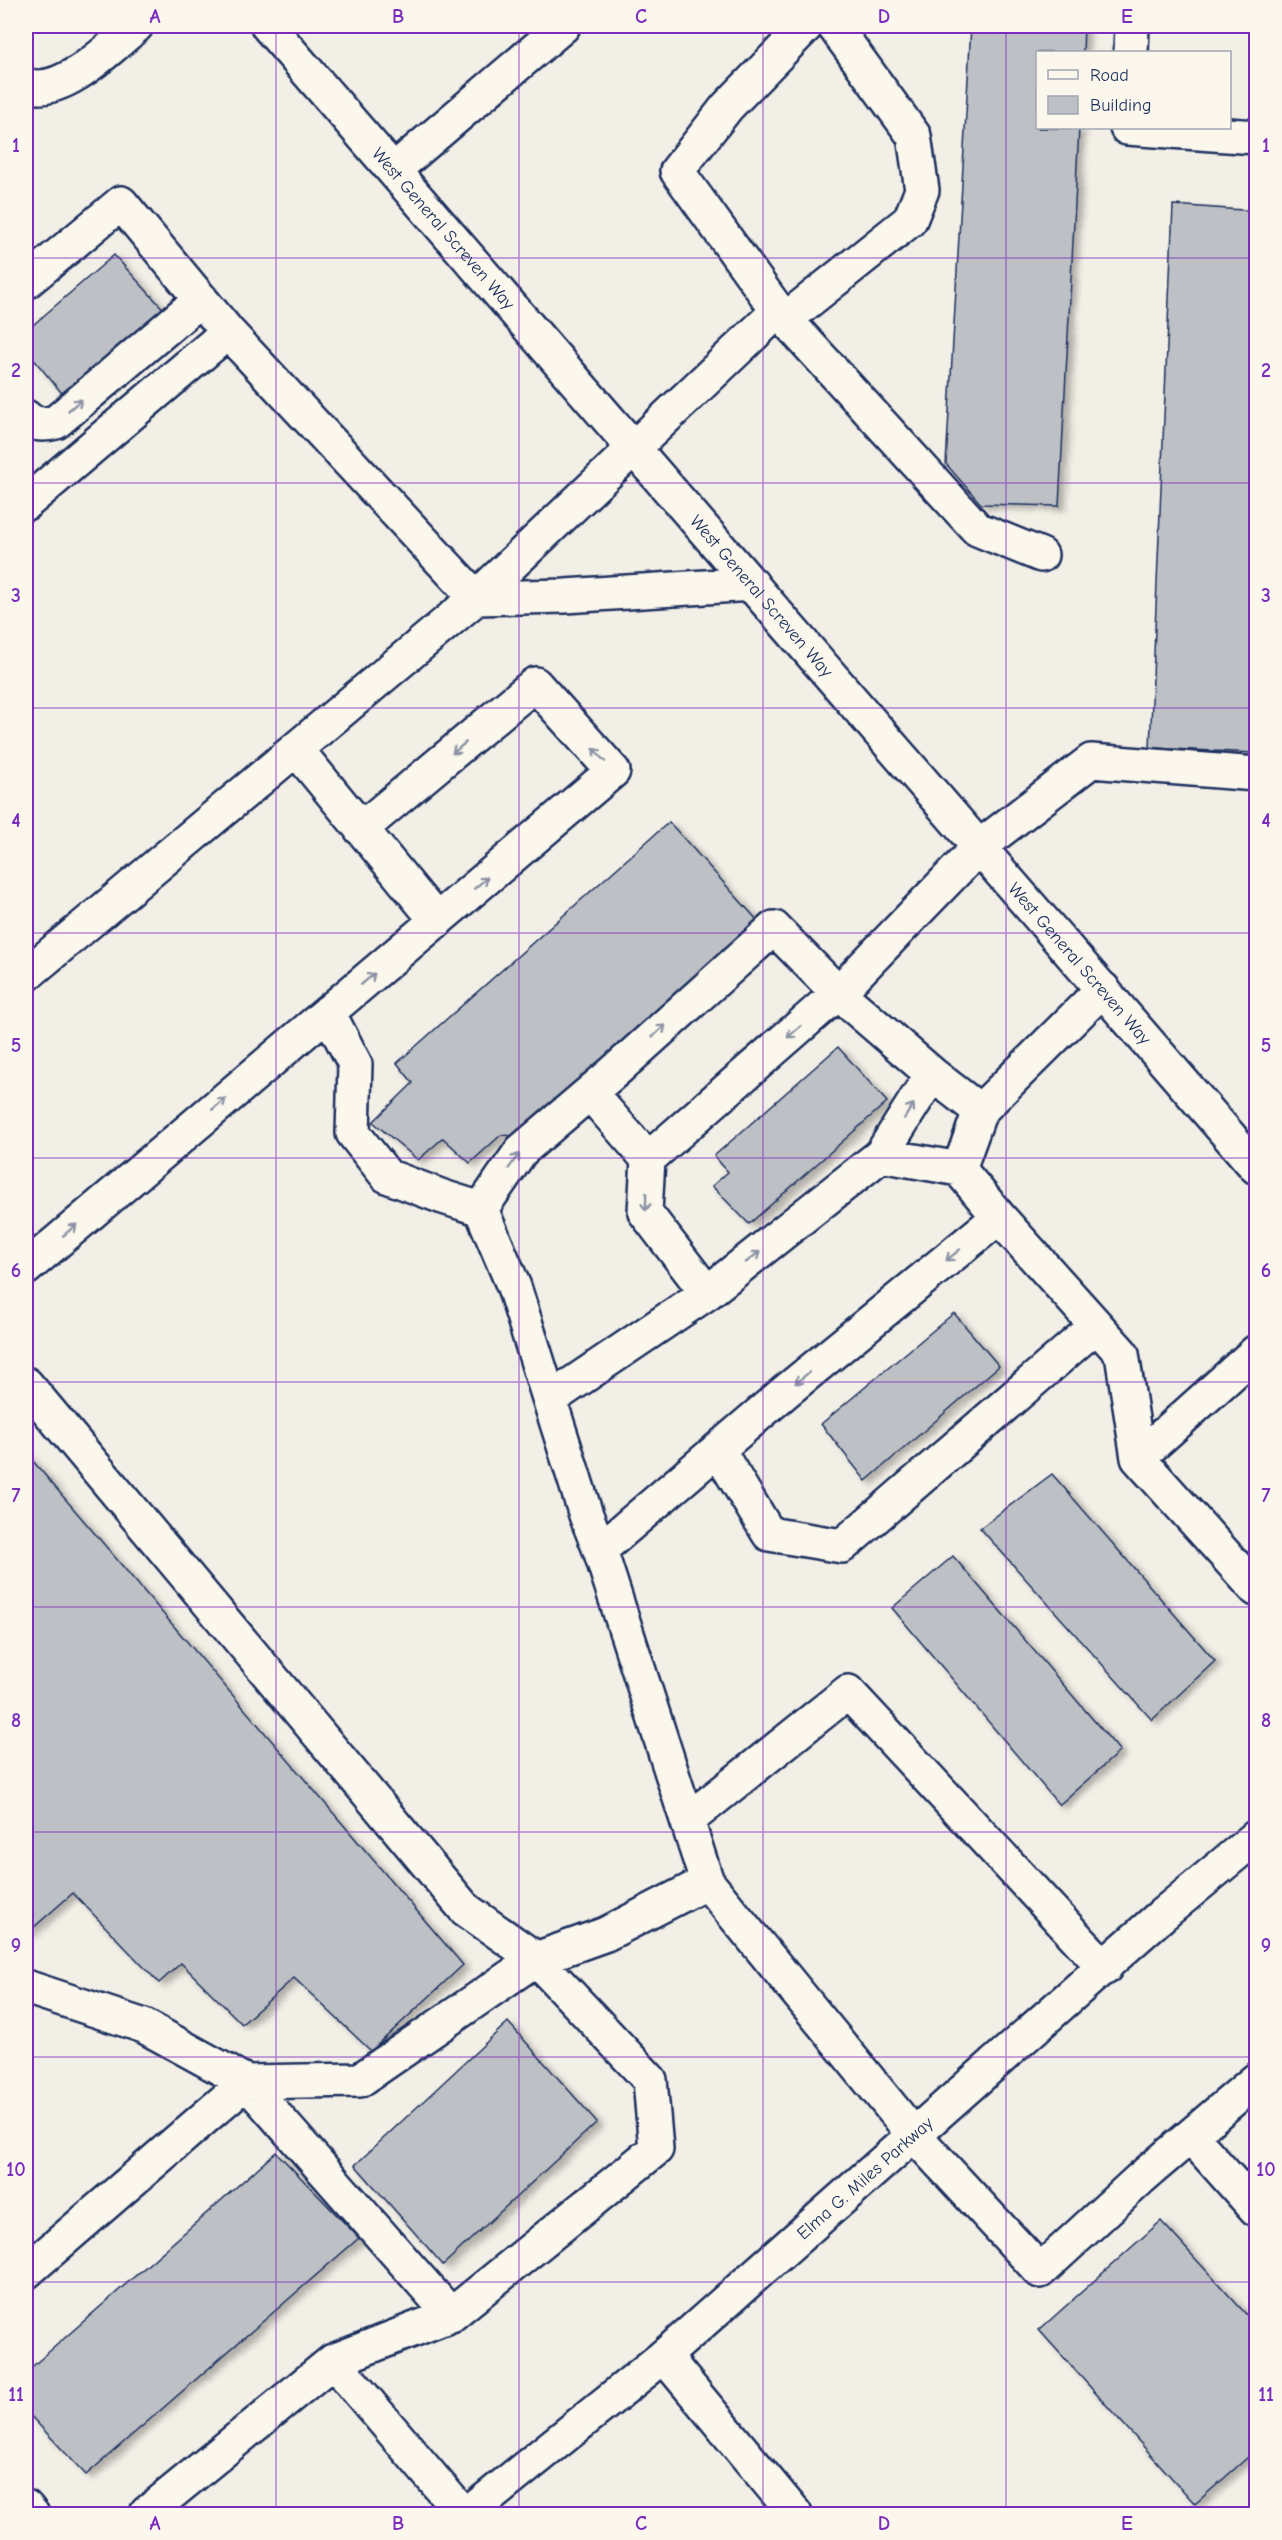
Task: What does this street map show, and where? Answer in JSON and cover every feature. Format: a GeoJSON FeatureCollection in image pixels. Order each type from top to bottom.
{"type":"FeatureCollection","features":[{"type":"Feature","properties":{"kind":"main road"},"geometry":{"type":"LineString","coordinates":[[26,85],[54,85],[85,69],[136,26]]}},
{"type":"Feature","properties":{"kind":"main road","name":"West General Screven Way"},"geometry":{"type":"LineString","coordinates":[[268,26],[1257,1167]]}},
{"type":"Feature","properties":{"kind":"main road"},"geometry":{"type":"LineString","coordinates":[[394,170],[563,26]]}},
{"type":"Feature","properties":{"kind":"main road"},"geometry":{"type":"LineString","coordinates":[[806,26],[727,107],[677,171],[782,315],[976,529],[1041,555]]}},
{"type":"Feature","properties":{"kind":"main road"},"geometry":{"type":"LineString","coordinates":[[26,975],[476,598],[634,447],[782,315],[910,220],[922,190],[914,136],[834,26]]}},
{"type":"Feature","properties":{"kind":"main road"},"geometry":{"type":"LineString","coordinates":[[1131,51],[1132,26]]}},
{"type":"Feature","properties":{"kind":"main road"},"geometry":{"type":"LineString","coordinates":[[1141,129],[1257,137]]}},
{"type":"Feature","properties":{"kind":"main road"},"geometry":{"type":"LineString","coordinates":[[26,282],[121,203],[228,332],[476,598],[565,596],[752,584]]}},
{"type":"Feature","properties":{"kind":"main road"},"geometry":{"type":"LineString","coordinates":[[26,417],[30,421],[44,425],[56,422],[201,298]]}},
{"type":"Feature","properties":{"kind":"main road"},"geometry":{"type":"LineString","coordinates":[[31,488],[228,332]]}},
{"type":"Feature","properties":{"kind":"main road"},"geometry":{"type":"LineString","coordinates":[[26,1268],[613,771],[535,684],[362,829]]}},
{"type":"Feature","properties":{"kind":"main road"},"geometry":{"type":"LineString","coordinates":[[296,749],[436,921]]}},
{"type":"Feature","properties":{"kind":"main road"},"geometry":{"type":"LineString","coordinates":[[648,1159],[838,993],[979,847],[1091,761],[1257,774]]}},
{"type":"Feature","properties":{"kind":"main road"},"geometry":{"type":"LineString","coordinates":[[481,1209],[521,1151],[590,1093],[774,928],[838,993],[980,1112]]}},
{"type":"Feature","properties":{"kind":"main road"},"geometry":{"type":"LineString","coordinates":[[959,1169],[980,1112],[1103,989]]}},
{"type":"Feature","properties":{"kind":"main road"},"geometry":{"type":"LineString","coordinates":[[328,1012],[355,1064],[353,1133],[387,1176],[481,1209]]}},
{"type":"Feature","properties":{"kind":"main road"},"geometry":{"type":"LineString","coordinates":[[550,1399],[707,1293],[881,1155],[932,1074]]}},
{"type":"Feature","properties":{"kind":"main road"},"geometry":{"type":"LineString","coordinates":[[590,1093],[648,1159],[645,1212],[707,1293]]}},
{"type":"Feature","properties":{"kind":"main road"},"geometry":{"type":"LineString","coordinates":[[881,1155],[959,1169],[999,1218],[1122,1354],[1138,1458],[1256,1586]]}},
{"type":"Feature","properties":{"kind":"main road"},"geometry":{"type":"LineString","coordinates":[[481,1209],[513,1287],[707,1882],[914,2135],[1040,2271],[1257,2080]]}},
{"type":"Feature","properties":{"kind":"main road"},"geometry":{"type":"LineString","coordinates":[[600,1550],[999,1218]]}},
{"type":"Feature","properties":{"kind":"main road"},"geometry":{"type":"LineString","coordinates":[[718,1450],[769,1534],[842,1546],[1096,1326]]}},
{"type":"Feature","properties":{"kind":"main road"},"geometry":{"type":"LineString","coordinates":[[1138,1458],[1257,1352]]}},
{"type":"Feature","properties":{"kind":"main road"},"geometry":{"type":"LineString","coordinates":[[26,1384],[465,1909],[536,1959],[650,2080],[656,2149],[451,2314],[333,2361],[147,2513]]}},
{"type":"Feature","properties":{"kind":"main road"},"geometry":{"type":"LineString","coordinates":[[688,1821],[848,1692],[1105,1968]]}},
{"type":"Feature","properties":{"kind":"main road","name":"Elma G. Miles Parkway"},"geometry":{"type":"LineString","coordinates":[[468,2514],[664,2356],[1105,1968],[1162,1915],[1257,1837]]}},
{"type":"Feature","properties":{"kind":"main road"},"geometry":{"type":"LineString","coordinates":[[26,2272],[246,2082],[360,2080],[536,1959],[606,1934],[707,1882]]}},
{"type":"Feature","properties":{"kind":"main road"},"geometry":{"type":"LineString","coordinates":[[26,1990],[29,1988],[144,2026],[246,2082],[451,2314]]}},
{"type":"Feature","properties":{"kind":"main road"},"geometry":{"type":"LineString","coordinates":[[1191,2136],[1257,2209]]}},
{"type":"Feature","properties":{"kind":"main road"},"geometry":{"type":"LineString","coordinates":[[664,2356],[790,2513]]}},
{"type":"Feature","properties":{"kind":"main road"},"geometry":{"type":"LineString","coordinates":[[333,2361],[463,2514]]}},
{"type":"Feature","properties":{"kind":"main road"},"geometry":{"type":"LineString","coordinates":[[26,2507],[32,2514]]}},
{"type":"Feature","properties":{"kind":"building"},"geometry":{"type":"Polygon","coordinates":[[[971,26],[1084,26],[1083,51],[1036,51],[1036,129],[1079,129],[1059,506],[981,504],[946,464],[971,26]]]}},
{"type":"Feature","properties":{"kind":"building"},"geometry":{"type":"Polygon","coordinates":[[[1173,205],[1256,211],[1256,753],[1150,748],[1173,205]]]}},
{"type":"Feature","properties":{"kind":"building"},"geometry":{"type":"Polygon","coordinates":[[[114,255],[167,313],[65,397],[26,350],[26,331],[114,255]]]}},
{"type":"Feature","properties":{"kind":"building"},"geometry":{"type":"Polygon","coordinates":[[[669,822],[759,922],[515,1136],[501,1135],[470,1163],[443,1138],[418,1160],[373,1122],[413,1083],[397,1063],[669,822]]]}},
{"type":"Feature","properties":{"kind":"building"},"geometry":{"type":"Polygon","coordinates":[[[838,1047],[887,1102],[749,1224],[712,1186],[728,1172],[714,1156],[838,1047]]]}},
{"type":"Feature","properties":{"kind":"building"},"geometry":{"type":"Polygon","coordinates":[[[954,1313],[999,1366],[866,1481],[821,1424],[954,1313]]]}},
{"type":"Feature","properties":{"kind":"building"},"geometry":{"type":"Polygon","coordinates":[[[26,1453],[463,1965],[371,2051],[294,1978],[242,2024],[181,1963],[159,1983],[73,1893],[26,1934],[26,1453]]]}},
{"type":"Feature","properties":{"kind":"building"},"geometry":{"type":"Polygon","coordinates":[[[1052,1474],[1215,1661],[1152,1720],[980,1528],[1052,1474]]]}},
{"type":"Feature","properties":{"kind":"building"},"geometry":{"type":"Polygon","coordinates":[[[953,1556],[1120,1751],[1059,1805],[892,1608],[953,1556]]]}},
{"type":"Feature","properties":{"kind":"building"},"geometry":{"type":"Polygon","coordinates":[[[508,2022],[597,2122],[443,2265],[355,2165],[508,2022]]]}},
{"type":"Feature","properties":{"kind":"building"},"geometry":{"type":"Polygon","coordinates":[[[276,2152],[359,2238],[86,2475],[26,2411],[26,2372],[276,2152]]]}},
{"type":"Feature","properties":{"kind":"building"},"geometry":{"type":"Polygon","coordinates":[[[1161,2221],[1256,2325],[1256,2450],[1195,2504],[1039,2330],[1161,2221]]]}}]}
